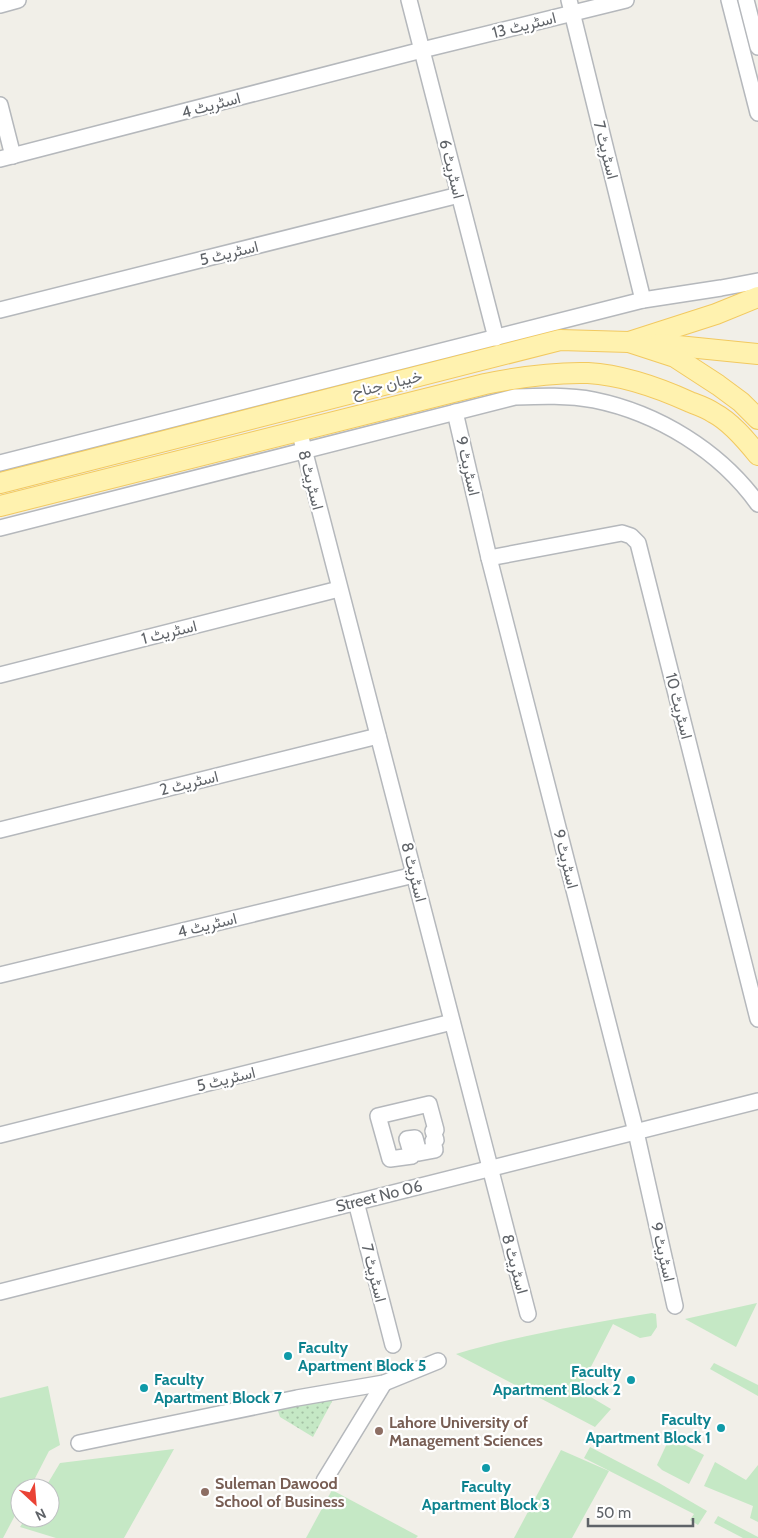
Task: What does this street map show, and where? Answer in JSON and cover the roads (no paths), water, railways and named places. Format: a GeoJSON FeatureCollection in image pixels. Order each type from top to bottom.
{"type":"FeatureCollection","features":[{"type":"Feature","properties":{"kind":"main road"},"geometry":{"type":"LineString","coordinates":[[629,342],[716,314],[758,297]]}},
{"type":"Feature","properties":{"kind":"main road","name":"خیبان جناح"},"geometry":{"type":"LineString","coordinates":[[0,482],[560,340],[629,342],[675,357],[741,402],[758,419]]}},
{"type":"Feature","properties":{"kind":"main road"},"geometry":{"type":"LineString","coordinates":[[629,342],[758,354]]}},
{"type":"Feature","properties":{"kind":"main road","name":"خیبان جناح"},"geometry":{"type":"LineString","coordinates":[[0,506],[299,430],[513,388],[549,374],[588,373],[612,376],[654,386],[715,413],[745,439],[758,455]]}},
{"type":"Feature","properties":{"kind":"street"},"geometry":{"type":"LineString","coordinates":[[0,5],[18,0]]}},
{"type":"Feature","properties":{"kind":"street","name":"اسٹریٹ 6"},"geometry":{"type":"LineString","coordinates":[[410,0],[458,195],[496,338]]}},
{"type":"Feature","properties":{"kind":"street","name":"اسٹریٹ 13"},"geometry":{"type":"LineString","coordinates":[[422,50],[571,6],[626,0]]}},
{"type":"Feature","properties":{"kind":"street"},"geometry":{"type":"LineString","coordinates":[[729,0],[758,112]]}},
{"type":"Feature","properties":{"kind":"street"},"geometry":{"type":"LineString","coordinates":[[746,0],[758,47]]}},
{"type":"Feature","properties":{"kind":"street","name":"اسٹریٹ 7"},"geometry":{"type":"LineString","coordinates":[[571,6],[643,300]]}},
{"type":"Feature","properties":{"kind":"street","name":"اسٹریٹ 4"},"geometry":{"type":"LineString","coordinates":[[6,158],[422,50]]}},
{"type":"Feature","properties":{"kind":"street"},"geometry":{"type":"LineString","coordinates":[[0,105],[6,158]]}},
{"type":"Feature","properties":{"kind":"street","name":"اسٹریٹ 5"},"geometry":{"type":"LineString","coordinates":[[0,310],[458,195]]}},
{"type":"Feature","properties":{"kind":"street"},"geometry":{"type":"LineString","coordinates":[[0,463],[643,300],[721,288],[758,280]]}},
{"type":"Feature","properties":{"kind":"street"},"geometry":{"type":"LineString","coordinates":[[0,528],[455,412],[513,388],[594,400],[624,408],[658,422],[710,453],[732,472],[758,504]]}},
{"type":"Feature","properties":{"kind":"street","name":"اسٹریٹ 9"},"geometry":{"type":"LineString","coordinates":[[455,412],[489,558],[636,1132],[675,1306]]}},
{"type":"Feature","properties":{"kind":"street","name":"اسٹریٹ 8"},"geometry":{"type":"LineString","coordinates":[[299,430],[528,1314]]}},
{"type":"Feature","properties":{"kind":"street","name":"اسٹریٹ 10"},"geometry":{"type":"LineString","coordinates":[[489,558],[622,533],[631,536],[638,543],[758,1018]]}},
{"type":"Feature","properties":{"kind":"street","name":"اسٹریٹ 1"},"geometry":{"type":"LineString","coordinates":[[0,675],[339,589]]}},
{"type":"Feature","properties":{"kind":"street","name":"اسٹریٹ 2"},"geometry":{"type":"LineString","coordinates":[[0,830],[378,736]]}},
{"type":"Feature","properties":{"kind":"street","name":"اسٹریٹ 4"},"geometry":{"type":"LineString","coordinates":[[0,975],[414,875]]}},
{"type":"Feature","properties":{"kind":"street","name":"اسٹریٹ 5"},"geometry":{"type":"LineString","coordinates":[[0,1135],[452,1022]]}},
{"type":"Feature","properties":{"kind":"street","name":"Street No 06"},"geometry":{"type":"LineString","coordinates":[[0,1292],[758,1101]]}},
{"type":"Feature","properties":{"kind":"street"},"geometry":{"type":"LineString","coordinates":[[429,1104],[436,1130],[433,1130],[436,1140],[433,1141],[435,1150],[419,1154],[415,1138],[407,1139],[412,1156],[390,1159],[378,1116],[429,1104]]}},
{"type":"Feature","properties":{"kind":"street","name":"اسٹریٹ 7"},"geometry":{"type":"LineString","coordinates":[[356,1202],[392,1345]]}},
{"type":"Feature","properties":{"kind":"street"},"geometry":{"type":"LineString","coordinates":[[79,1443],[384,1382],[438,1361]]}},
{"type":"Feature","properties":{"kind":"street"},"geometry":{"type":"LineString","coordinates":[[324,1481],[384,1382]]}},
{"type":"Feature","properties":{"kind":"place","name":"Faculty Apartment Block 5"},"geometry":{"type":"Point","coordinates":[288,1356]}},
{"type":"Feature","properties":{"kind":"place","name":"Faculty Apartment Block 2"},"geometry":{"type":"Point","coordinates":[631,1380]}},
{"type":"Feature","properties":{"kind":"place","name":"Faculty Apartment Block 7"},"geometry":{"type":"Point","coordinates":[144,1388]}},
{"type":"Feature","properties":{"kind":"place","name":"Faculty Apartment Block 1"},"geometry":{"type":"Point","coordinates":[721,1428]}},
{"type":"Feature","properties":{"kind":"place","name":"Lahore University of Management Sciences"},"geometry":{"type":"Point","coordinates":[379,1431]}},
{"type":"Feature","properties":{"kind":"place","name":"Faculty Apartment Block 3"},"geometry":{"type":"Point","coordinates":[486,1468]}},
{"type":"Feature","properties":{"kind":"place","name":"Suleman Dawood School of Business"},"geometry":{"type":"Point","coordinates":[205,1492]}}]}
